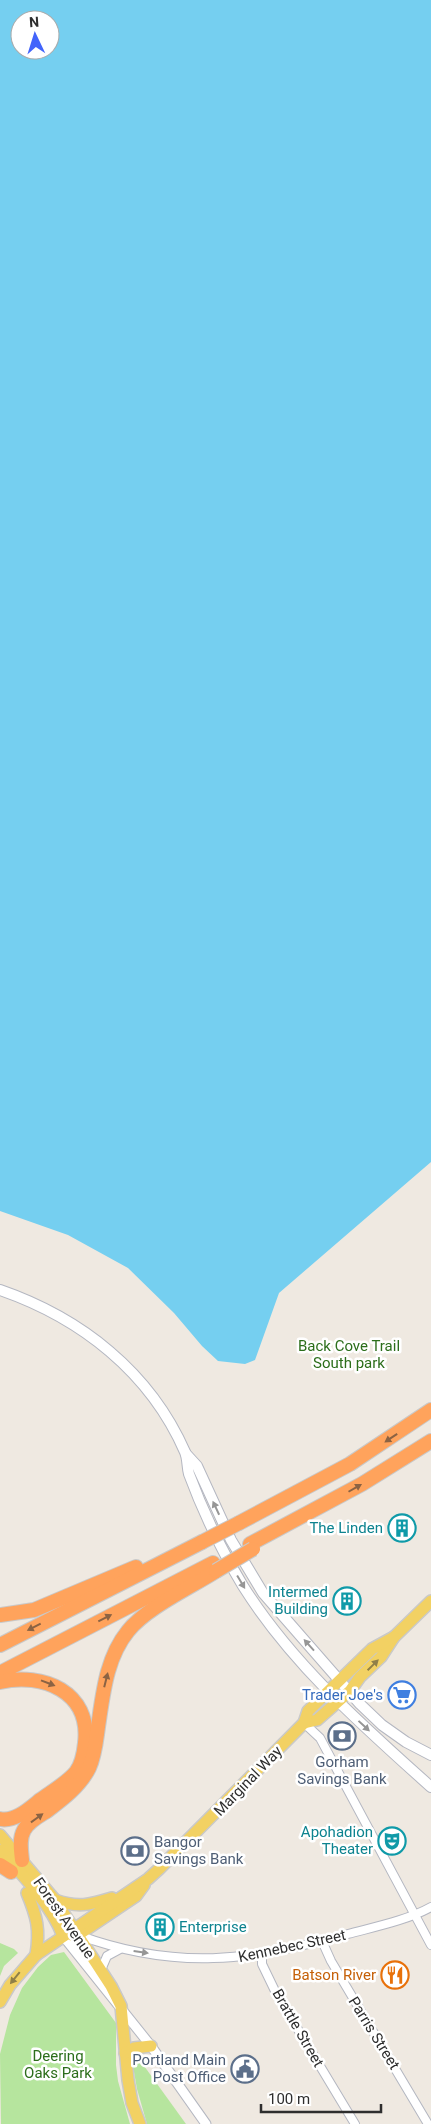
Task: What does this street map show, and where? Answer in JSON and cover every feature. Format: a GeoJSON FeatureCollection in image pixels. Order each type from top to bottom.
{"type":"FeatureCollection","features":[{"type":"Feature","properties":{"kind":"highway"},"geometry":{"type":"LineString","coordinates":[[0,1644],[239,1523],[350,1464],[431,1410]]}},
{"type":"Feature","properties":{"kind":"highway"},"geometry":{"type":"LineString","coordinates":[[0,1673],[214,1567],[324,1506],[431,1441]]}},
{"type":"Feature","properties":{"kind":"highway"},"geometry":{"type":"LineString","coordinates":[[0,1615],[24,1612],[43,1606],[202,1541]]}},
{"type":"Feature","properties":{"kind":"highway"},"geometry":{"type":"LineString","coordinates":[[22,1860],[23,1831],[29,1824],[66,1796],[89,1767],[95,1749],[104,1684],[113,1656],[122,1639],[134,1624],[214,1567]]}},
{"type":"Feature","properties":{"kind":"highway"},"geometry":{"type":"LineString","coordinates":[[0,1682],[12,1679],[32,1679],[50,1683],[64,1690],[78,1708],[86,1736],[84,1755],[76,1772],[26,1812],[16,1817],[0,1819]]}},
{"type":"Feature","properties":{"kind":"main road"},"geometry":{"type":"LineString","coordinates":[[0,1290],[35,1303],[76,1324],[114,1354],[152,1394],[186,1454],[197,1466],[231,1540],[263,1593],[360,1704],[382,1725],[414,1747],[431,1755]]}},
{"type":"Feature","properties":{"kind":"main road"},"geometry":{"type":"LineString","coordinates":[[186,1454],[188,1471],[206,1514],[243,1586],[269,1623],[328,1692],[431,1787]]}},
{"type":"Feature","properties":{"kind":"main road","name":"Marginal Way"},"geometry":{"type":"LineString","coordinates":[[304,1723],[317,1720],[350,1691],[360,1677],[381,1657],[394,1637],[431,1601]]}},
{"type":"Feature","properties":{"kind":"main road","name":"Marginal Way"},"geometry":{"type":"LineString","coordinates":[[76,1931],[136,1896],[148,1879],[304,1723],[308,1711],[372,1649],[394,1637]]}},
{"type":"Feature","properties":{"kind":"main road","name":"Forest Avenue"},"geometry":{"type":"LineString","coordinates":[[0,1835],[55,1900],[101,1970],[120,2006]]}},
{"type":"Feature","properties":{"kind":"main road","name":"Forest Avenue"},"geometry":{"type":"LineString","coordinates":[[0,1850],[16,1867],[56,1919],[63,1936]]}},
{"type":"Feature","properties":{"kind":"main road"},"geometry":{"type":"LineString","coordinates":[[0,1860],[5,1869],[27,1893],[54,1929],[63,1936]]}},
{"type":"Feature","properties":{"kind":"main road","name":"Marginal Way"},"geometry":{"type":"LineString","coordinates":[[76,1931],[123,1895],[148,1879]]}},
{"type":"Feature","properties":{"kind":"main road"},"geometry":{"type":"LineString","coordinates":[[27,1893],[38,1920],[39,1933],[36,1955]]}},
{"type":"Feature","properties":{"kind":"main road"},"geometry":{"type":"LineString","coordinates":[[55,1900],[71,1906],[86,1906],[123,1895]]}},
{"type":"Feature","properties":{"kind":"main road"},"geometry":{"type":"LineString","coordinates":[[0,2002],[10,1985],[36,1955],[63,1936],[76,1931]]}},
{"type":"Feature","properties":{"kind":"main road"},"geometry":{"type":"LineString","coordinates":[[120,2006],[132,2103],[140,2124]]}},
{"type":"Feature","properties":{"kind":"main road"},"geometry":{"type":"LineString","coordinates":[[125,2052],[134,2048],[151,2046]]}},
{"type":"Feature","properties":{"kind":"street"},"geometry":{"type":"LineString","coordinates":[[304,1723],[320,1738],[431,1946]]}},
{"type":"Feature","properties":{"kind":"street","name":"Kennebec Street"},"geometry":{"type":"LineString","coordinates":[[76,1931],[120,1949],[196,1960],[262,1955],[393,1922],[431,1907]]}},
{"type":"Feature","properties":{"kind":"street","name":"Forest Avenue"},"geometry":{"type":"LineString","coordinates":[[63,1936],[151,2046],[206,2124]]}},
{"type":"Feature","properties":{"kind":"street","name":"Parris Street"},"geometry":{"type":"LineString","coordinates":[[322,1941],[331,1961],[428,2124]]}},
{"type":"Feature","properties":{"kind":"street"},"geometry":{"type":"LineString","coordinates":[[101,1970],[107,1956],[120,1949]]}},
{"type":"Feature","properties":{"kind":"street","name":"Brattle Street"},"geometry":{"type":"LineString","coordinates":[[262,1955],[262,1964],[276,1994],[354,2124]]}},
{"type":"Feature","properties":{"kind":"green space"},"geometry":{"type":"Polygon","coordinates":[[[0,1943],[14,1949],[18,1953],[4,1966],[0,1976],[0,1943]]]}},
{"type":"Feature","properties":{"kind":"green space","name":"Deering Oaks Park"},"geometry":{"type":"Polygon","coordinates":[[[64,1952],[116,2023],[118,2081],[130,2124],[1,2124],[0,2054],[10,2015],[22,1988],[38,1967],[51,1955],[64,1952]]]}},
{"type":"Feature","properties":{"kind":"green space","name":"Deering Oaks Park"},"geometry":{"type":"Polygon","coordinates":[[[134,2052],[186,2124],[147,2124],[137,2089],[131,2055],[134,2052]]]}},
{"type":"Feature","properties":{"kind":"water"},"geometry":{"type":"Polygon","coordinates":[[[0,0],[431,0],[431,1162],[279,1293],[255,1360],[245,1364],[218,1361],[202,1346],[174,1313],[128,1268],[68,1235],[0,1211],[0,0]]]}},
{"type":"Feature","properties":{"kind":"place","name":"The Linden"},"geometry":{"type":"Point","coordinates":[402,1528]}},
{"type":"Feature","properties":{"kind":"place","name":"Intermed Building"},"geometry":{"type":"Point","coordinates":[347,1601]}},
{"type":"Feature","properties":{"kind":"place","name":"Trader Joe's"},"geometry":{"type":"Point","coordinates":[402,1695]}},
{"type":"Feature","properties":{"kind":"place","name":"Gorham Savings Bank"},"geometry":{"type":"Point","coordinates":[342,1736]}},
{"type":"Feature","properties":{"kind":"place","name":"Apohadion Theater"},"geometry":{"type":"Point","coordinates":[392,1841]}},
{"type":"Feature","properties":{"kind":"place","name":"Bangor Savings Bank"},"geometry":{"type":"Point","coordinates":[135,1851]}},
{"type":"Feature","properties":{"kind":"place","name":"Enterprise"},"geometry":{"type":"Point","coordinates":[160,1927]}},
{"type":"Feature","properties":{"kind":"place","name":"Batson River"},"geometry":{"type":"Point","coordinates":[395,1975]}},
{"type":"Feature","properties":{"kind":"place","name":"Portland Main Post Office"},"geometry":{"type":"Point","coordinates":[245,2069]}},
{"type":"Feature","properties":{"kind":"park label","name":"Back Cove Trail South park"},"geometry":{"type":"Point","coordinates":[349,1354]}}]}
